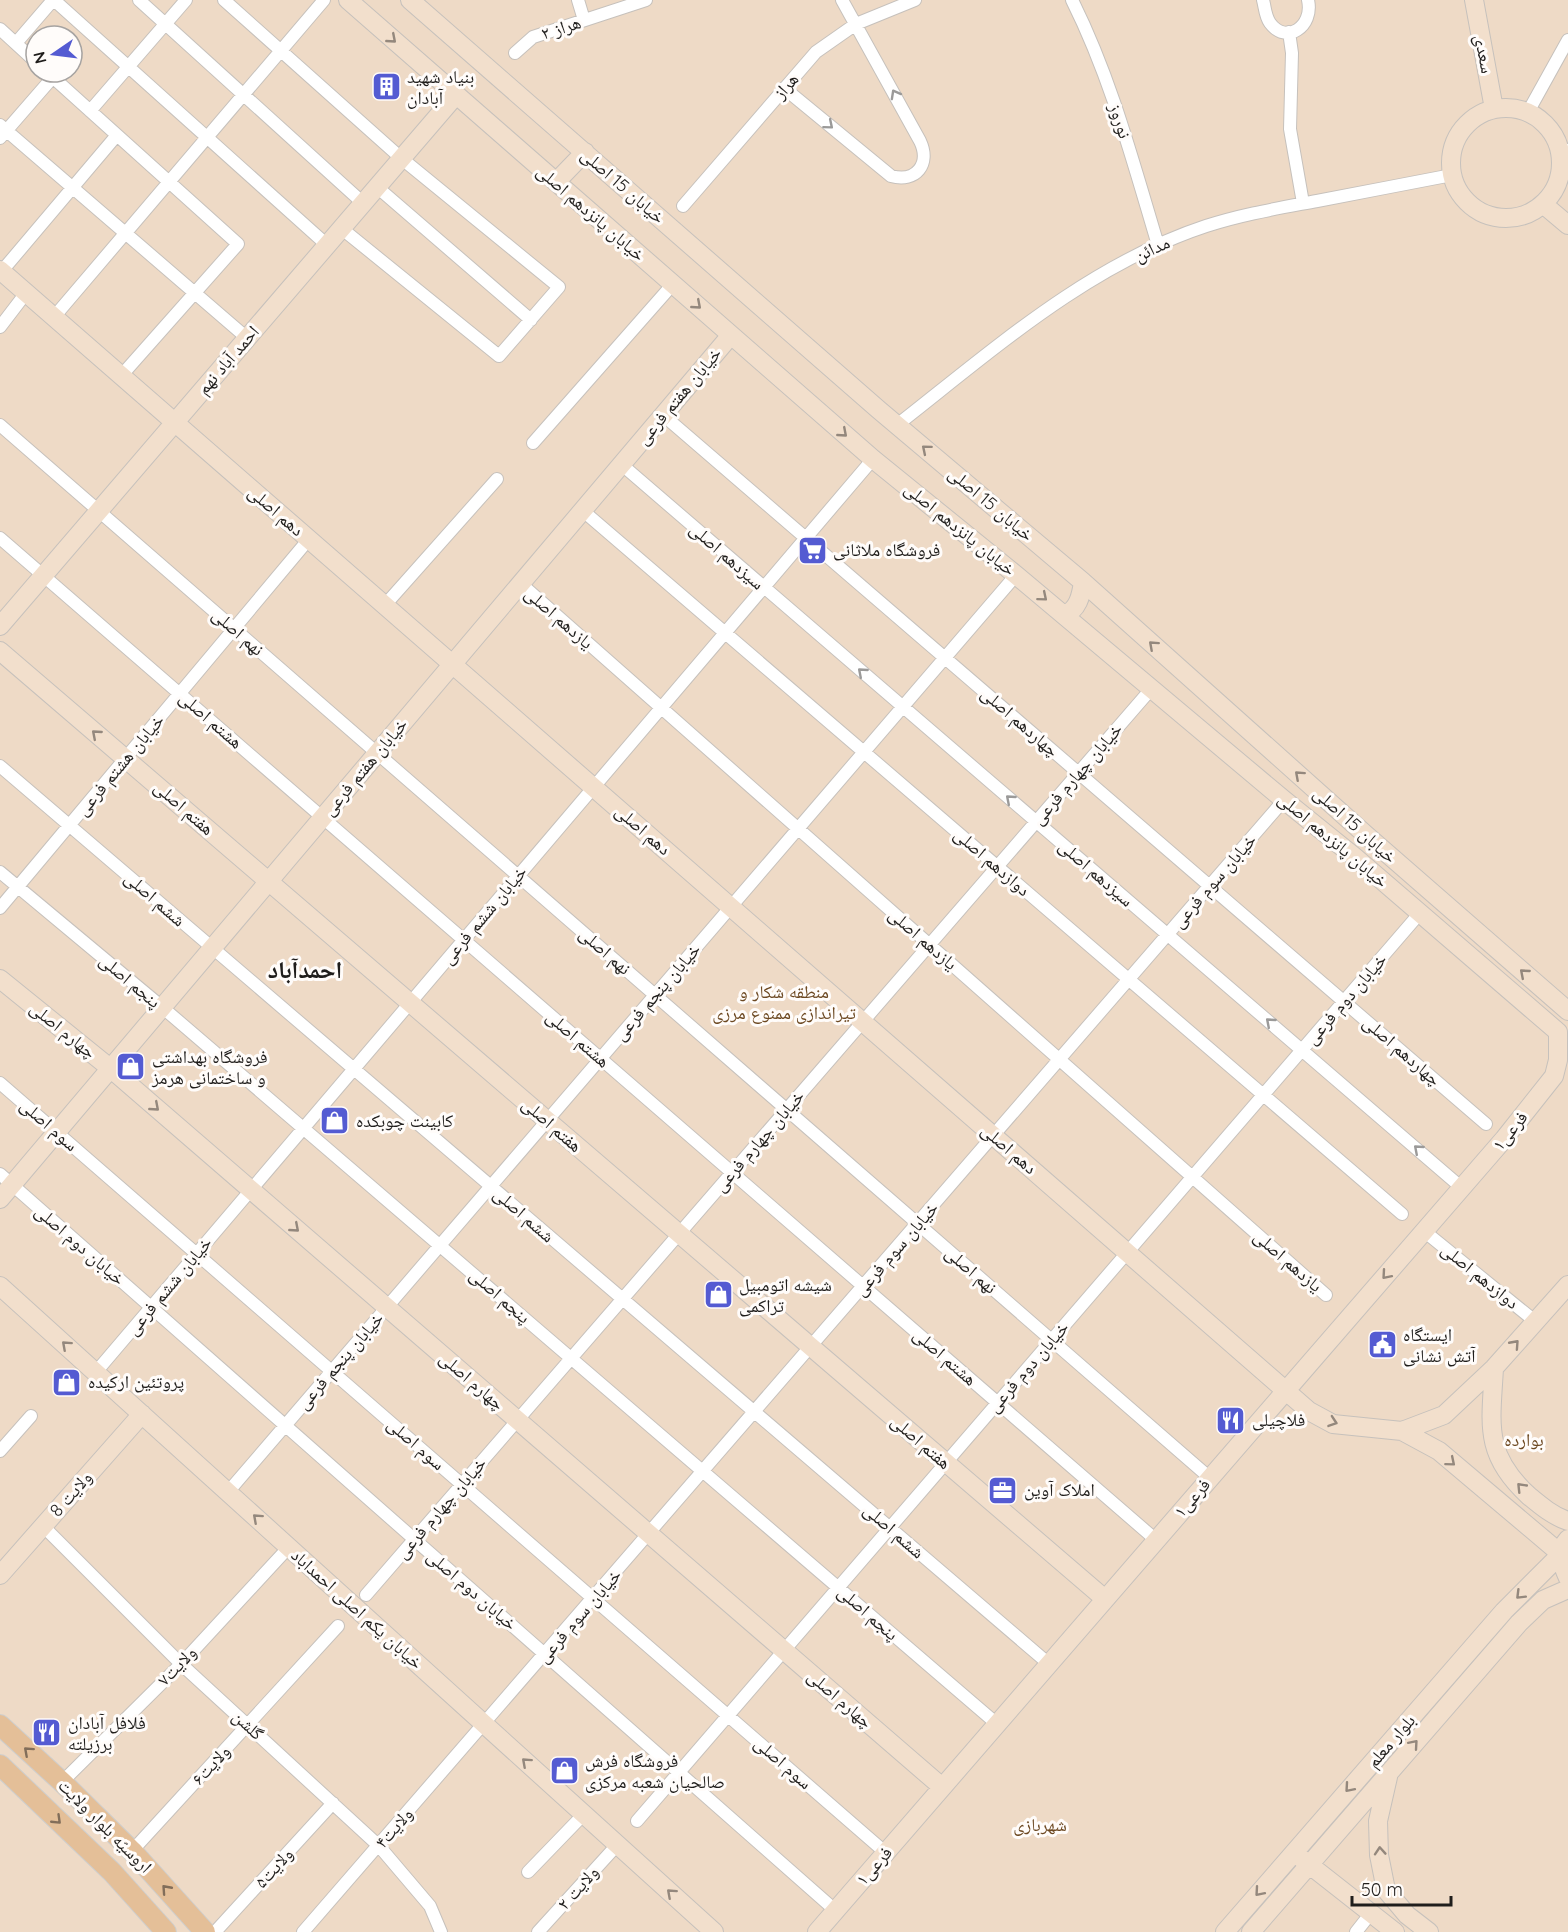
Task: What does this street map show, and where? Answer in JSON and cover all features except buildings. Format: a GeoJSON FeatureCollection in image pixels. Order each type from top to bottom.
{"type":"FeatureCollection","features":[{"type":"Feature","properties":{"kind":"main road","name":"خیابان پانزدهم اصلی"},"geometry":{"type":"LineString","coordinates":[[348,0],[873,459],[1356,858],[1558,1032],[1560,1070]]}},
{"type":"Feature","properties":{"kind":"main road","name":"خیابان 15 اصلی"},"geometry":{"type":"LineString","coordinates":[[410,0],[897,425],[1083,582],[1366,835],[1568,1011]]}},
{"type":"Feature","properties":{"kind":"main road","name":"سعدی"},"geometry":{"type":"LineString","coordinates":[[1474,0],[1494,109]]}},
{"type":"Feature","properties":{"kind":"main road","name":"احمد آباد نهم"},"geometry":{"type":"LineString","coordinates":[[0,626],[456,95]]}},
{"type":"Feature","properties":{"kind":"main road"},"geometry":{"type":"LineString","coordinates":[[1511,108],[1528,112],[1543,122],[1564,151],[1557,186],[1543,204],[1518,218],[1501,219],[1484,214],[1470,205],[1458,191],[1452,175],[1451,158],[1455,141],[1465,126],[1478,115],[1494,109],[1511,108]]}},
{"type":"Feature","properties":{"kind":"main road"},"geometry":{"type":"LineString","coordinates":[[556,182],[585,152]]}},
{"type":"Feature","properties":{"kind":"main road"},"geometry":{"type":"LineString","coordinates":[[1543,204],[1568,225]]}},
{"type":"Feature","properties":{"kind":"main road","name":"دهم اصلی"},"geometry":{"type":"LineString","coordinates":[[1,271],[1309,1411],[1333,1424],[1402,1431]]}},
{"type":"Feature","properties":{"kind":"main road","name":"خیابان هفتم فرعی"},"geometry":{"type":"LineString","coordinates":[[4,1186],[57,1132],[730,335]]}},
{"type":"Feature","properties":{"kind":"main road"},"geometry":{"type":"LineString","coordinates":[[1064,615],[1068,614],[1078,603],[1083,582]]}},
{"type":"Feature","properties":{"kind":"main road","name":"هفتم اصلی"},"geometry":{"type":"LineString","coordinates":[[0,651],[1104,1599]]}},
{"type":"Feature","properties":{"kind":"main road","name":"چهارم اصلی"},"geometry":{"type":"LineString","coordinates":[[0,979],[110,1068],[942,1787]]}},
{"type":"Feature","properties":{"kind":"main road","name":"فرعی۱"},"geometry":{"type":"LineString","coordinates":[[817,1932],[1462,1188],[1560,1070]]}},
{"type":"Feature","properties":{"kind":"main road"},"geometry":{"type":"LineString","coordinates":[[1402,1431],[1444,1414],[1494,1368],[1568,1285]]}},
{"type":"Feature","properties":{"kind":"main road","name":"خیابان یکم اصلی احمداباد"},"geometry":{"type":"LineString","coordinates":[[0,1286],[714,1932]]}},
{"type":"Feature","properties":{"kind":"main road"},"geometry":{"type":"LineString","coordinates":[[1494,1368],[1490,1421],[1494,1446],[1504,1467],[1519,1487],[1540,1505],[1568,1521]]}},
{"type":"Feature","properties":{"kind":"main road","name":"ولایت 8"},"geometry":{"type":"LineString","coordinates":[[0,1575],[142,1414]]}},
{"type":"Feature","properties":{"kind":"main road"},"geometry":{"type":"LineString","coordinates":[[1402,1431],[1439,1451],[1564,1546],[1563,1567],[1568,1578]]}},
{"type":"Feature","properties":{"kind":"main road","name":"بلوار معلم"},"geometry":{"type":"LineString","coordinates":[[1225,1932],[1504,1611],[1564,1546]]}},
{"type":"Feature","properties":{"kind":"main road","name":"بلوار معلم"},"geometry":{"type":"LineString","coordinates":[[1251,1932],[1519,1623],[1543,1600],[1568,1589]]}},
{"type":"Feature","properties":{"kind":"main road","name":"اروسیّه بلوار ولایت"},"geometry":{"type":"LineString","coordinates":[[0,1725],[132,1851],[205,1932]]}},
{"type":"Feature","properties":{"kind":"main road","name":"اروسیّه بلوار ولایت"},"geometry":{"type":"LineString","coordinates":[[0,1765],[112,1872],[166,1932]]}},
{"type":"Feature","properties":{"kind":"main road"},"geometry":{"type":"LineString","coordinates":[[1389,1773],[1378,1821],[1379,1855],[1386,1890],[1407,1915],[1429,1932]]}},
{"type":"Feature","properties":{"kind":"main road"},"geometry":{"type":"LineString","coordinates":[[87,1848],[101,1843],[106,1836],[107,1828]]}},
{"type":"Feature","properties":{"kind":"main road"},"geometry":{"type":"LineString","coordinates":[[112,1872],[119,1859],[132,1851]]}},
{"type":"Feature","properties":{"kind":"main road"},"geometry":{"type":"LineString","coordinates":[[1293,1853],[1395,1932]]}},
{"type":"Feature","properties":{"kind":"street"},"geometry":{"type":"LineString","coordinates":[[16,43],[53,0],[327,245]]}},
{"type":"Feature","properties":{"kind":"street"},"geometry":{"type":"LineString","coordinates":[[139,0],[363,203]]}},
{"type":"Feature","properties":{"kind":"street"},"geometry":{"type":"LineString","coordinates":[[90,111],[186,0]]}},
{"type":"Feature","properties":{"kind":"street"},"geometry":{"type":"LineString","coordinates":[[224,0],[401,158],[559,286],[499,356],[341,228]]}},
{"type":"Feature","properties":{"kind":"street"},"geometry":{"type":"LineString","coordinates":[[54,317],[324,0]]}},
{"type":"Feature","properties":{"kind":"street"},"geometry":{"type":"LineString","coordinates":[[578,0],[584,20]]}},
{"type":"Feature","properties":{"kind":"street","name":"هراز ۲"},"geometry":{"type":"LineString","coordinates":[[515,53],[533,37],[646,0]]}},
{"type":"Feature","properties":{"kind":"street"},"geometry":{"type":"LineString","coordinates":[[784,88],[891,176],[906,178],[919,170],[924,156],[921,141],[842,0]]}},
{"type":"Feature","properties":{"kind":"street","name":"هراز"},"geometry":{"type":"LineString","coordinates":[[683,206],[816,51],[856,24],[915,0]]}},
{"type":"Feature","properties":{"kind":"street","name":"نوروز"},"geometry":{"type":"LineString","coordinates":[[1072,0],[1116,106],[1158,245]]}},
{"type":"Feature","properties":{"kind":"street"},"geometry":{"type":"LineString","coordinates":[[1263,0],[1270,23],[1275,28],[1289,32],[1296,31],[1307,21],[1310,15],[1308,0]]}},
{"type":"Feature","properties":{"kind":"street"},"geometry":{"type":"LineString","coordinates":[[0,29],[24,51]]}},
{"type":"Feature","properties":{"kind":"street"},"geometry":{"type":"LineString","coordinates":[[1289,32],[1292,53],[1290,129],[1303,203]]}},
{"type":"Feature","properties":{"kind":"street"},"geometry":{"type":"LineString","coordinates":[[1528,112],[1568,40]]}},
{"type":"Feature","properties":{"kind":"street"},"geometry":{"type":"LineString","coordinates":[[42,84],[2,131],[73,188],[247,338]]}},
{"type":"Feature","properties":{"kind":"street"},"geometry":{"type":"LineString","coordinates":[[61,84],[238,244],[121,376]]}},
{"type":"Feature","properties":{"kind":"street"},"geometry":{"type":"LineString","coordinates":[[1,271],[117,135]]}},
{"type":"Feature","properties":{"kind":"street","name":"مدائن"},"geometry":{"type":"LineString","coordinates":[[897,425],[1041,313],[1097,275],[1158,245],[1205,226],[1252,213],[1452,175]]}},
{"type":"Feature","properties":{"kind":"street"},"geometry":{"type":"LineString","coordinates":[[377,187],[531,320]]}},
{"type":"Feature","properties":{"kind":"street"},"geometry":{"type":"LineString","coordinates":[[533,443],[673,284]]}},
{"type":"Feature","properties":{"kind":"street"},"geometry":{"type":"LineString","coordinates":[[0,327],[26,293]]}},
{"type":"Feature","properties":{"kind":"street","name":"چهاردهم اصلی"},"geometry":{"type":"LineString","coordinates":[[663,415],[1486,1124]]}},
{"type":"Feature","properties":{"kind":"street","name":"نهم اصلی"},"geometry":{"type":"LineString","coordinates":[[0,425],[1210,1478]]}},
{"type":"Feature","properties":{"kind":"street","name":"خیابان ششم فرعی"},"geometry":{"type":"LineString","coordinates":[[96,1372],[873,459]]}},
{"type":"Feature","properties":{"kind":"street","name":"سیزدهم اصلی"},"geometry":{"type":"LineString","coordinates":[[621,464],[1462,1188]]}},
{"type":"Feature","properties":{"kind":"street"},"geometry":{"type":"LineString","coordinates":[[385,605],[497,479]]}},
{"type":"Feature","properties":{"kind":"street","name":"دوازدهم اصلی"},"geometry":{"type":"LineString","coordinates":[[582,510],[1402,1214]]}},
{"type":"Feature","properties":{"kind":"street","name":"هشتم اصلی"},"geometry":{"type":"LineString","coordinates":[[0,538],[1156,1540]]}},
{"type":"Feature","properties":{"kind":"street","name":"خیابان هشتم فرعی"},"geometry":{"type":"LineString","coordinates":[[0,908],[309,539]]}},
{"type":"Feature","properties":{"kind":"street","name":"خیابان پنجم فرعی"},"geometry":{"type":"LineString","coordinates":[[228,1492],[1016,575]]}},
{"type":"Feature","properties":{"kind":"street","name":"یازدهم اصلی"},"geometry":{"type":"LineString","coordinates":[[520,583],[1326,1295]]}},
{"type":"Feature","properties":{"kind":"street","name":"خیابان چهارم فرعی"},"geometry":{"type":"LineString","coordinates":[[366,1595],[1152,688]]}},
{"type":"Feature","properties":{"kind":"street","name":"ششم اصلی"},"geometry":{"type":"LineString","coordinates":[[0,766],[1049,1664]]}},
{"type":"Feature","properties":{"kind":"street","name":"خیابان سوم فرعی"},"geometry":{"type":"LineString","coordinates":[[485,1724],[1284,800]]}},
{"type":"Feature","properties":{"kind":"street","name":"پنجم اصلی"},"geometry":{"type":"LineString","coordinates":[[0,872],[162,1007],[997,1724]]}},
{"type":"Feature","properties":{"kind":"street","name":"خیابان دوم فرعی"},"geometry":{"type":"LineString","coordinates":[[637,1821],[1420,913]]}},
{"type":"Feature","properties":{"kind":"street","name":"سوم اصلی"},"geometry":{"type":"LineString","coordinates":[[0,1083],[886,1853]]}},
{"type":"Feature","properties":{"kind":"street","name":"خیابان دوم اصلی"},"geometry":{"type":"LineString","coordinates":[[4,1186],[151,1307],[836,1911]]}},
{"type":"Feature","properties":{"kind":"street","name":"دوازدهم اصلی"},"geometry":{"type":"LineString","coordinates":[[1424,1231],[1536,1322]]}},
{"type":"Feature","properties":{"kind":"street"},"geometry":{"type":"LineString","coordinates":[[0,1451],[31,1416]]}},
{"type":"Feature","properties":{"kind":"street","name":"گلشن"},"geometry":{"type":"LineString","coordinates":[[43,1526],[181,1664],[379,1846],[430,1906],[441,1932]]}},
{"type":"Feature","properties":{"kind":"street","name":"ولایت۷"},"geometry":{"type":"LineString","coordinates":[[62,1782],[181,1664],[289,1547]]}},
{"type":"Feature","properties":{"kind":"street","name":"ولایت۶"},"geometry":{"type":"LineString","coordinates":[[132,1851],[338,1626]]}},
{"type":"Feature","properties":{"kind":"street","name":"ولایت۴"},"geometry":{"type":"LineString","coordinates":[[303,1932],[485,1724]]}},
{"type":"Feature","properties":{"kind":"street","name":"ولایت۵"},"geometry":{"type":"LineString","coordinates":[[215,1932],[333,1803]]}},
{"type":"Feature","properties":{"kind":"street"},"geometry":{"type":"LineString","coordinates":[[528,1872],[584,1814]]}},
{"type":"Feature","properties":{"kind":"street","name":"ولایت ۲"},"geometry":{"type":"LineString","coordinates":[[538,1932],[618,1844]]}},
{"type":"Feature","properties":{"kind":"street"},"geometry":{"type":"LineString","coordinates":[[1356,1932],[1371,1913]]}},
{"type":"Feature","properties":{"kind":"green space","name":"منطقه شکار و تیراندازی ممنوع مرزی"},"geometry":{"type":"Polygon","coordinates":[[[0,0],[1568,0],[1568,1932],[0,1932],[0,0]]]}},
{"type":"Feature","properties":{"kind":"place","name":"بنیاد شهید آبادان"},"geometry":{"type":"Point","coordinates":[386,87]}},
{"type":"Feature","properties":{"kind":"place","name":"فروشگاه ملاثانی"},"geometry":{"type":"Point","coordinates":[812,550]}},
{"type":"Feature","properties":{"kind":"place","name":"فروشگاه بهداشتی و ساختمانی هرمز"},"geometry":{"type":"Point","coordinates":[131,1067]}},
{"type":"Feature","properties":{"kind":"place","name":"كابينت چوبكده"},"geometry":{"type":"Point","coordinates":[335,1121]}},
{"type":"Feature","properties":{"kind":"place","name":"شیشه اتومبیل تراکمی"},"geometry":{"type":"Point","coordinates":[718,1295]}},
{"type":"Feature","properties":{"kind":"place","name":"ایستگاه آتش نشانی"},"geometry":{"type":"Point","coordinates":[1382,1345]}},
{"type":"Feature","properties":{"kind":"place","name":"پروتئین ارکیده"},"geometry":{"type":"Point","coordinates":[67,1382]}},
{"type":"Feature","properties":{"kind":"place","name":"فلاچیلی"},"geometry":{"type":"Point","coordinates":[1231,1420]}},
{"type":"Feature","properties":{"kind":"place","name":"املاک آوین"},"geometry":{"type":"Point","coordinates":[1003,1490]}},
{"type":"Feature","properties":{"kind":"place","name":"فلافل آبادان برزیلته"},"geometry":{"type":"Point","coordinates":[47,1733]}},
{"type":"Feature","properties":{"kind":"place","name":"فروشگاه فرش صالحیان شعبه مرکزی"},"geometry":{"type":"Point","coordinates":[564,1771]}},
{"type":"Feature","properties":{"kind":"district","name":"احمدآباد"},"geometry":{"type":"Point","coordinates":[305,970]}},
{"type":"Feature","properties":{"kind":"park label","name":"بوارده"},"geometry":{"type":"Point","coordinates":[1524,1440]}},
{"type":"Feature","properties":{"kind":"park label","name":"شهربازی"},"geometry":{"type":"Point","coordinates":[1040,1825]}}]}
